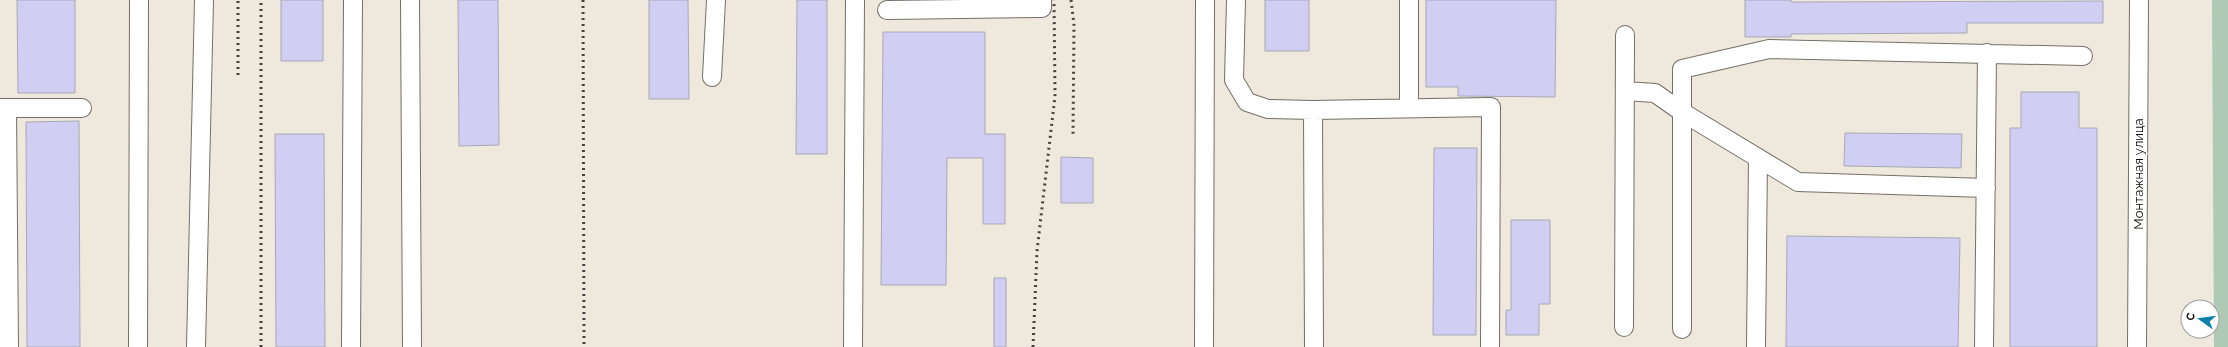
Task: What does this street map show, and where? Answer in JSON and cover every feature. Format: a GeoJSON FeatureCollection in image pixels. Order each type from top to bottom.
{"type":"FeatureCollection","features":[{"type":"Feature","properties":{"kind":"street"},"geometry":{"type":"LineString","coordinates":[[138,347],[139,0]]}},
{"type":"Feature","properties":{"kind":"street"},"geometry":{"type":"LineString","coordinates":[[196,347],[204,0]]}},
{"type":"Feature","properties":{"kind":"street"},"geometry":{"type":"LineString","coordinates":[[350,347],[353,0]]}},
{"type":"Feature","properties":{"kind":"street"},"geometry":{"type":"LineString","coordinates":[[410,0],[412,347]]}},
{"type":"Feature","properties":{"kind":"street"},"geometry":{"type":"LineString","coordinates":[[712,77],[716,0]]}},
{"type":"Feature","properties":{"kind":"street"},"geometry":{"type":"LineString","coordinates":[[853,347],[855,0]]}},
{"type":"Feature","properties":{"kind":"street"},"geometry":{"type":"LineString","coordinates":[[887,10],[1042,8],[1042,0]]}},
{"type":"Feature","properties":{"kind":"street"},"geometry":{"type":"LineString","coordinates":[[1204,347],[1205,0]]}},
{"type":"Feature","properties":{"kind":"street"},"geometry":{"type":"LineString","coordinates":[[1236,0],[1234,80],[1247,102],[1268,109],[1312,110],[1491,107],[1490,347]]}},
{"type":"Feature","properties":{"kind":"street"},"geometry":{"type":"LineString","coordinates":[[1409,0],[1409,108]]}},
{"type":"Feature","properties":{"kind":"street","name":"Монтажная улица"},"geometry":{"type":"LineString","coordinates":[[2137,347],[2139,0]]}},
{"type":"Feature","properties":{"kind":"street"},"geometry":{"type":"LineString","coordinates":[[1624,327],[1625,36]]}},
{"type":"Feature","properties":{"kind":"street"},"geometry":{"type":"LineString","coordinates":[[1682,329],[1682,69],[1769,49],[2083,56]]}},
{"type":"Feature","properties":{"kind":"street"},"geometry":{"type":"LineString","coordinates":[[1984,347],[1988,53]]}},
{"type":"Feature","properties":{"kind":"street"},"geometry":{"type":"LineString","coordinates":[[1625,92],[1655,93],[1682,112],[1798,182],[1986,188]]}},
{"type":"Feature","properties":{"kind":"street"},"geometry":{"type":"LineString","coordinates":[[9,347],[3,108],[82,108]]}},
{"type":"Feature","properties":{"kind":"street"},"geometry":{"type":"LineString","coordinates":[[1312,110],[1314,347]]}},
{"type":"Feature","properties":{"kind":"street"},"geometry":{"type":"LineString","coordinates":[[1756,347],[1758,158]]}},
{"type":"Feature","properties":{"kind":"green space"},"geometry":{"type":"Polygon","coordinates":[[[2212,0],[2228,0],[2228,347],[2214,347],[2214,339],[2220,339],[2220,299],[2214,299],[2212,0]]]}},
{"type":"Feature","properties":{"kind":"building"},"geometry":{"type":"Polygon","coordinates":[[[17,0],[75,0],[75,93],[18,93],[17,0]]]}},
{"type":"Feature","properties":{"kind":"building"},"geometry":{"type":"Polygon","coordinates":[[[281,0],[323,0],[323,61],[281,61],[281,0]]]}},
{"type":"Feature","properties":{"kind":"building"},"geometry":{"type":"Polygon","coordinates":[[[458,0],[498,0],[499,145],[459,146],[458,0]]]}},
{"type":"Feature","properties":{"kind":"building"},"geometry":{"type":"Polygon","coordinates":[[[649,0],[688,0],[689,99],[649,99],[649,0]]]}},
{"type":"Feature","properties":{"kind":"building"},"geometry":{"type":"Polygon","coordinates":[[[797,0],[827,0],[827,154],[796,154],[797,0]]]}},
{"type":"Feature","properties":{"kind":"building"},"geometry":{"type":"Polygon","coordinates":[[[1265,0],[1309,0],[1309,51],[1265,51],[1265,0]]]}},
{"type":"Feature","properties":{"kind":"building"},"geometry":{"type":"Polygon","coordinates":[[[1426,0],[1556,0],[1555,97],[1458,96],[1458,87],[1426,87],[1426,0]]]}},
{"type":"Feature","properties":{"kind":"building"},"geometry":{"type":"Polygon","coordinates":[[[1745,0],[1791,0],[1791,2],[2103,1],[2103,23],[1967,23],[1967,33],[1791,34],[1791,37],[1745,37],[1745,0]]]}},
{"type":"Feature","properties":{"kind":"building"},"geometry":{"type":"Polygon","coordinates":[[[883,32],[985,32],[985,134],[1005,134],[1005,224],[983,224],[983,158],[947,158],[946,285],[881,285],[883,32]]]}},
{"type":"Feature","properties":{"kind":"building"},"geometry":{"type":"Polygon","coordinates":[[[2021,92],[2079,92],[2079,128],[2097,128],[2097,347],[2010,347],[2010,128],[2021,128],[2021,92]]]}},
{"type":"Feature","properties":{"kind":"building"},"geometry":{"type":"Polygon","coordinates":[[[79,121],[80,347],[27,347],[26,122],[79,121]]]}},
{"type":"Feature","properties":{"kind":"building"},"geometry":{"type":"Polygon","coordinates":[[[1845,133],[1962,134],[1961,168],[1844,166],[1845,133]]]}},
{"type":"Feature","properties":{"kind":"building"},"geometry":{"type":"Polygon","coordinates":[[[275,134],[324,134],[325,347],[276,347],[275,134]]]}},
{"type":"Feature","properties":{"kind":"building"},"geometry":{"type":"Polygon","coordinates":[[[1434,148],[1477,148],[1476,335],[1433,335],[1434,148]]]}},
{"type":"Feature","properties":{"kind":"building"},"geometry":{"type":"Polygon","coordinates":[[[1061,157],[1093,158],[1093,203],[1061,203],[1061,157]]]}},
{"type":"Feature","properties":{"kind":"building"},"geometry":{"type":"Polygon","coordinates":[[[1511,220],[1550,220],[1550,304],[1539,304],[1539,335],[1506,335],[1506,310],[1511,310],[1511,220]]]}},
{"type":"Feature","properties":{"kind":"building"},"geometry":{"type":"Polygon","coordinates":[[[1787,236],[1960,238],[1958,347],[1786,347],[1787,236]]]}},
{"type":"Feature","properties":{"kind":"building"},"geometry":{"type":"Polygon","coordinates":[[[994,278],[1006,278],[1006,347],[994,347],[994,278]]]}},
{"type":"Feature","properties":{"kind":"railway"},"geometry":{"type":"LineString","coordinates":[[238,0],[238,75]]}},
{"type":"Feature","properties":{"kind":"railway"},"geometry":{"type":"LineString","coordinates":[[261,0],[261,347]]}},
{"type":"Feature","properties":{"kind":"railway"},"geometry":{"type":"LineString","coordinates":[[583,0],[584,347]]}},
{"type":"Feature","properties":{"kind":"railway"},"geometry":{"type":"LineString","coordinates":[[1033,347],[1037,251],[1055,96],[1054,0]]}},
{"type":"Feature","properties":{"kind":"railway"},"geometry":{"type":"LineString","coordinates":[[1071,0],[1074,25],[1073,134]]}}]}
